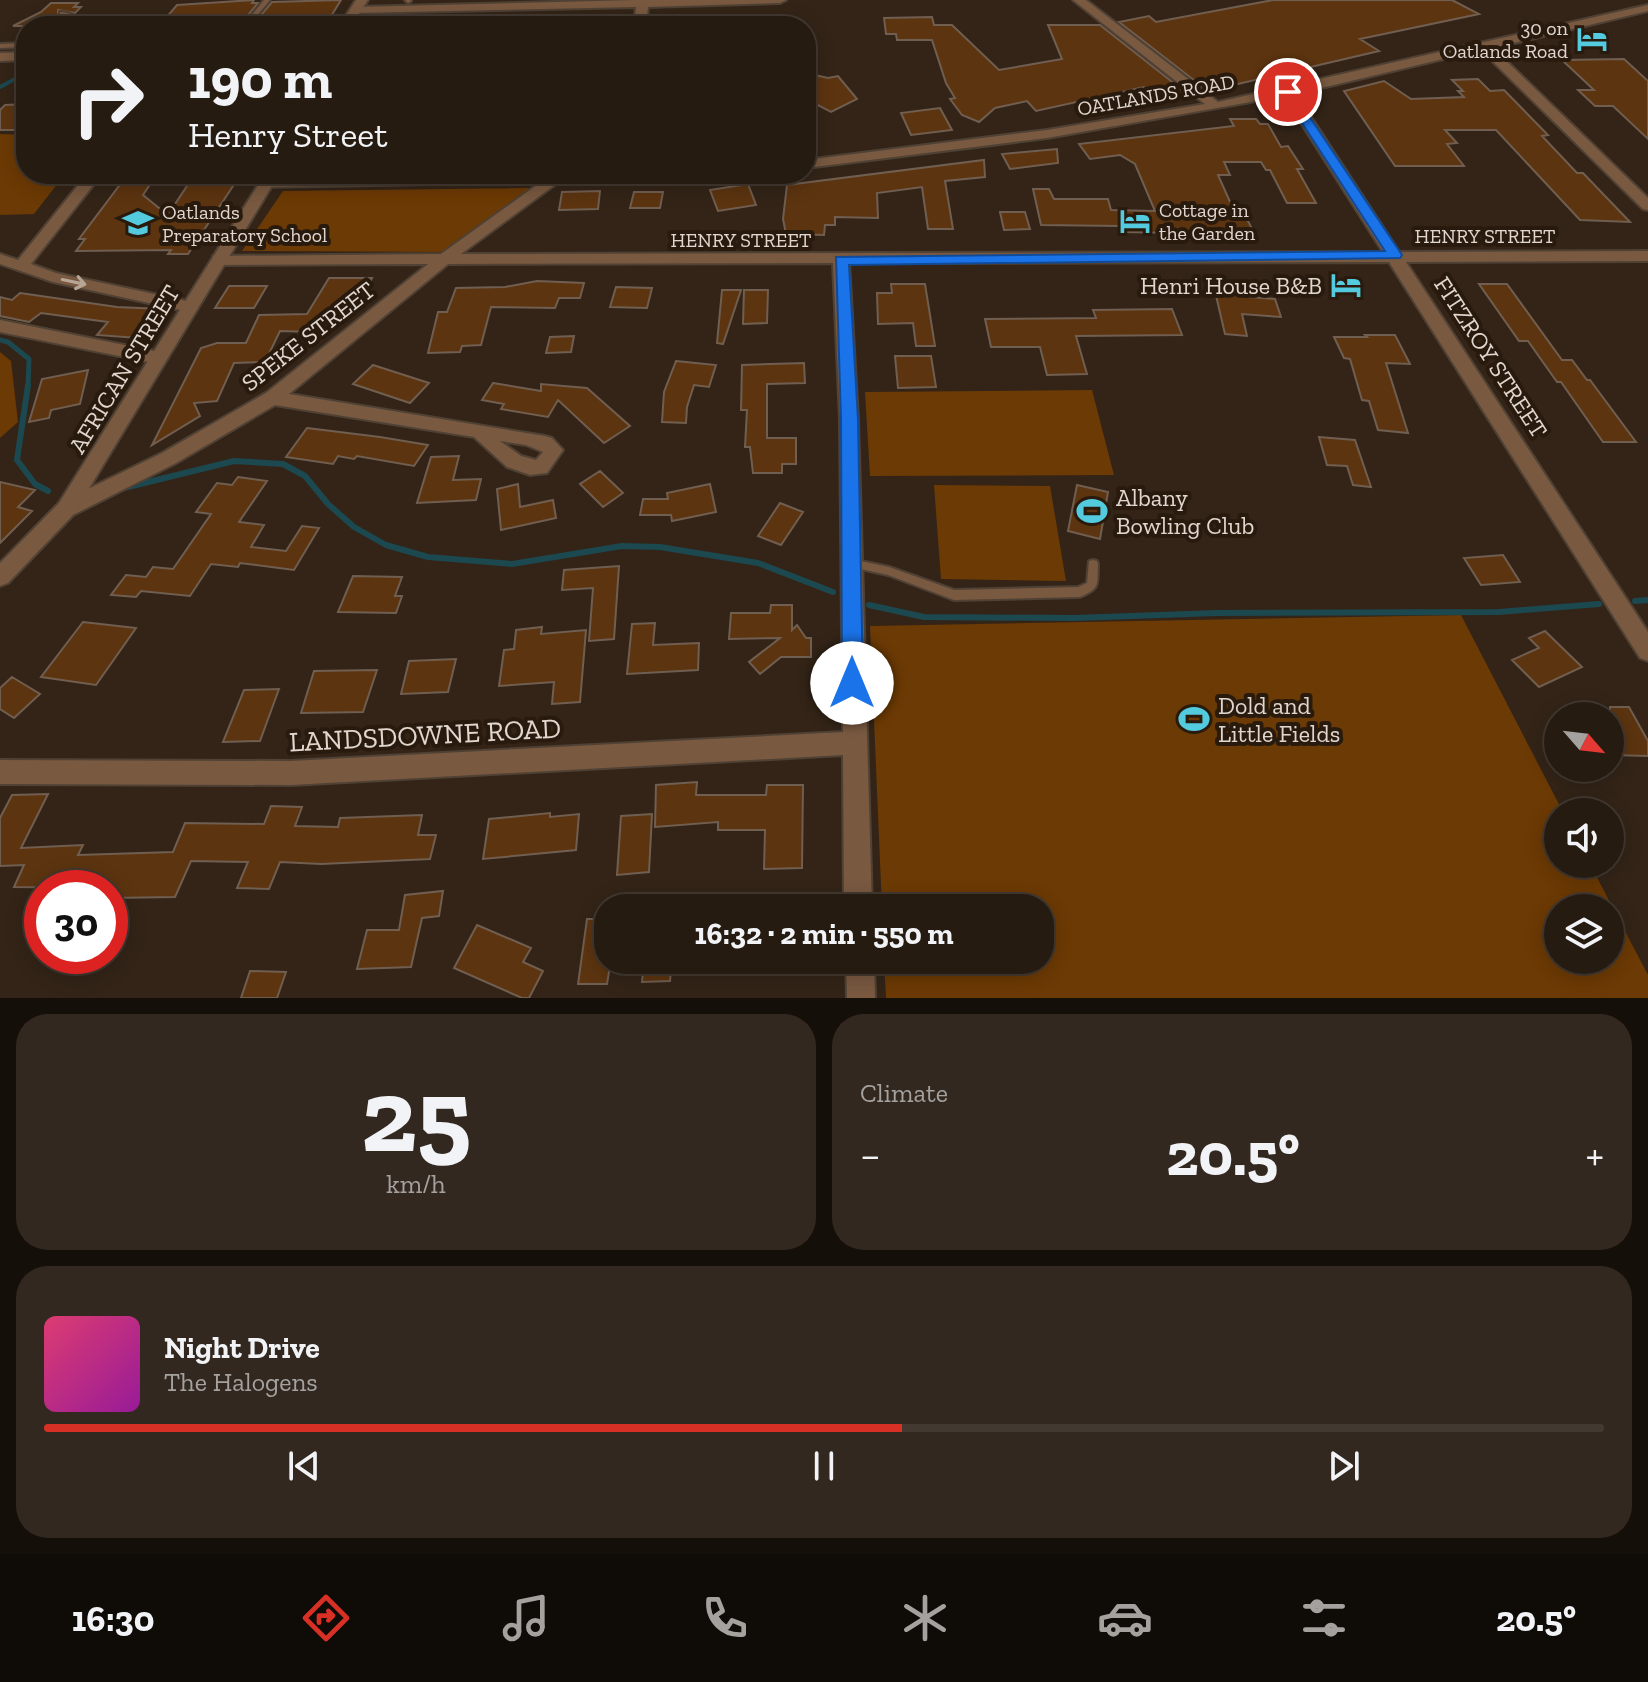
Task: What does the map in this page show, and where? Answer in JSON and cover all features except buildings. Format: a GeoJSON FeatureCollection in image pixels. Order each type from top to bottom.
{"type":"FeatureCollection","features":[{"type":"Feature","properties":{"kind":"street"},"geometry":{"type":"LineString","coordinates":[[366,4],[475,0]]}},
{"type":"Feature","properties":{"kind":"street"},"geometry":{"type":"LineString","coordinates":[[366,4],[503,8],[780,0]]}},
{"type":"Feature","properties":{"kind":"street"},"geometry":{"type":"LineString","coordinates":[[1079,0],[1215,106]]}},
{"type":"Feature","properties":{"kind":"street"},"geometry":{"type":"LineString","coordinates":[[1614,0],[1642,10]]}},
{"type":"Feature","properties":{"kind":"street","name":"OATLANDS ROAD"},"geometry":{"type":"LineString","coordinates":[[816,163],[979,144],[1215,106],[1642,10]]}},
{"type":"Feature","properties":{"kind":"street"},"geometry":{"type":"LineString","coordinates":[[1483,45],[1648,206]]}},
{"type":"Feature","properties":{"kind":"street","name":"FITZROY STREET"},"geometry":{"type":"LineString","coordinates":[[1288,92],[1648,651]]}},
{"type":"Feature","properties":{"kind":"street"},"geometry":{"type":"LineString","coordinates":[[21,266],[87,184]]}},
{"type":"Feature","properties":{"kind":"street","name":"AFRICAN STREET"},"geometry":{"type":"LineString","coordinates":[[0,577],[66,509],[266,184]]}},
{"type":"Feature","properties":{"kind":"street","name":"SPEKE STREET"},"geometry":{"type":"LineString","coordinates":[[66,509],[169,458],[272,398],[446,258],[549,184]]}},
{"type":"Feature","properties":{"kind":"street","name":"HENRY STREET"},"geometry":{"type":"LineString","coordinates":[[219,260],[1648,256]]}},
{"type":"Feature","properties":{"kind":"street"},"geometry":{"type":"LineString","coordinates":[[0,259],[53,277],[190,307]]}},
{"type":"Feature","properties":{"kind":"street"},"geometry":{"type":"LineString","coordinates":[[841,260],[849,420],[858,894]]}},
{"type":"Feature","properties":{"kind":"street"},"geometry":{"type":"LineString","coordinates":[[0,326],[159,358]]}},
{"type":"Feature","properties":{"kind":"street"},"geometry":{"type":"LineString","coordinates":[[272,398],[481,433]]}},
{"type":"Feature","properties":{"kind":"street","name":"LANDSDOWNE ROAD"},"geometry":{"type":"LineString","coordinates":[[0,772],[291,773],[853,743]]}},
{"type":"Feature","properties":{"kind":"street"},"geometry":{"type":"LineString","coordinates":[[860,974],[861,998]]}},
{"type":"Feature","properties":{"kind":"lane"},"geometry":{"type":"LineString","coordinates":[[254,16],[267,0]]}},
{"type":"Feature","properties":{"kind":"lane"},"geometry":{"type":"LineString","coordinates":[[62,13],[69,16]]}},
{"type":"Feature","properties":{"kind":"lane"},"geometry":{"type":"LineString","coordinates":[[851,563],[889,571],[942,591],[965,596],[1080,592],[1092,585],[1093,564]]}},
{"type":"Feature","properties":{"kind":"shaded area"},"geometry":{"type":"Polygon","coordinates":[[[0,134],[16,135],[16,184],[57,184],[34,214],[0,215],[0,134]]]}},
{"type":"Feature","properties":{"kind":"shaded area"},"geometry":{"type":"Polygon","coordinates":[[[532,188],[447,252],[242,251],[283,191],[532,188]]]}},
{"type":"Feature","properties":{"kind":"shaded area"},"geometry":{"type":"Polygon","coordinates":[[[0,352],[11,361],[18,422],[0,438],[0,352]]]}},
{"type":"Feature","properties":{"kind":"shaded area"},"geometry":{"type":"Polygon","coordinates":[[[1092,390],[1114,475],[870,476],[865,392],[1092,390]]]}},
{"type":"Feature","properties":{"kind":"shaded area"},"geometry":{"type":"Polygon","coordinates":[[[934,485],[1050,486],[1066,581],[941,579],[934,485]]]}},
{"type":"Feature","properties":{"kind":"shaded area","name":"Dold and Little Fields"},"geometry":{"type":"Polygon","coordinates":[[[1461,615],[1544,775],[1544,782],[1547,782],[1556,798],[1544,798],[1544,878],[1597,878],[1606,894],[1544,894],[1544,974],[1624,974],[1624,929],[1648,975],[1648,998],[886,998],[885,974],[1054,974],[1054,894],[881,894],[870,626],[1461,615]]]}},
{"type":"Feature","properties":{"kind":"waterway"},"geometry":{"type":"LineString","coordinates":[[0,87],[16,78]]}},
{"type":"Feature","properties":{"kind":"waterway"},"geometry":{"type":"LineString","coordinates":[[0,340],[8,342],[29,359],[28,387]]}},
{"type":"Feature","properties":{"kind":"waterway"},"geometry":{"type":"LineString","coordinates":[[28,385],[17,460],[35,484],[48,491]]}},
{"type":"Feature","properties":{"kind":"waterway"},"geometry":{"type":"LineString","coordinates":[[124,488],[234,461],[283,464],[305,476],[328,504],[354,527],[386,545],[428,557],[512,564],[622,546],[660,547],[758,563],[833,592]]}},
{"type":"Feature","properties":{"kind":"waterway"},"geometry":{"type":"LineString","coordinates":[[1635,601],[1648,600]]}},
{"type":"Feature","properties":{"kind":"waterway"},"geometry":{"type":"LineString","coordinates":[[869,605],[924,617],[1074,618],[1217,613],[1499,612],[1599,604]]}},
{"type":"Feature","properties":{"kind":"place","name":"30 on Oatlands Road"},"geometry":{"type":"Point","coordinates":[1592,39]}},
{"type":"Feature","properties":{"kind":"place","name":"Cottage in the Garden"},"geometry":{"type":"Point","coordinates":[1135,221]}},
{"type":"Feature","properties":{"kind":"place","name":"Oatlands Preparatory School"},"geometry":{"type":"Point","coordinates":[138,223]}},
{"type":"Feature","properties":{"kind":"place","name":"Henri House B&B"},"geometry":{"type":"Point","coordinates":[1346,285]}},
{"type":"Feature","properties":{"kind":"place","name":"Albany Bowling Club"},"geometry":{"type":"Point","coordinates":[1092,511]}},
{"type":"Feature","properties":{"kind":"place","name":"Dold and Little Fields"},"geometry":{"type":"Point","coordinates":[1194,719]}},
{"type":"Feature","properties":{"kind":"route"},"geometry":{"type":"LineString","coordinates":[[852,683],[849,420],[841,260],[1395,255],[1288,92]]}}]}
